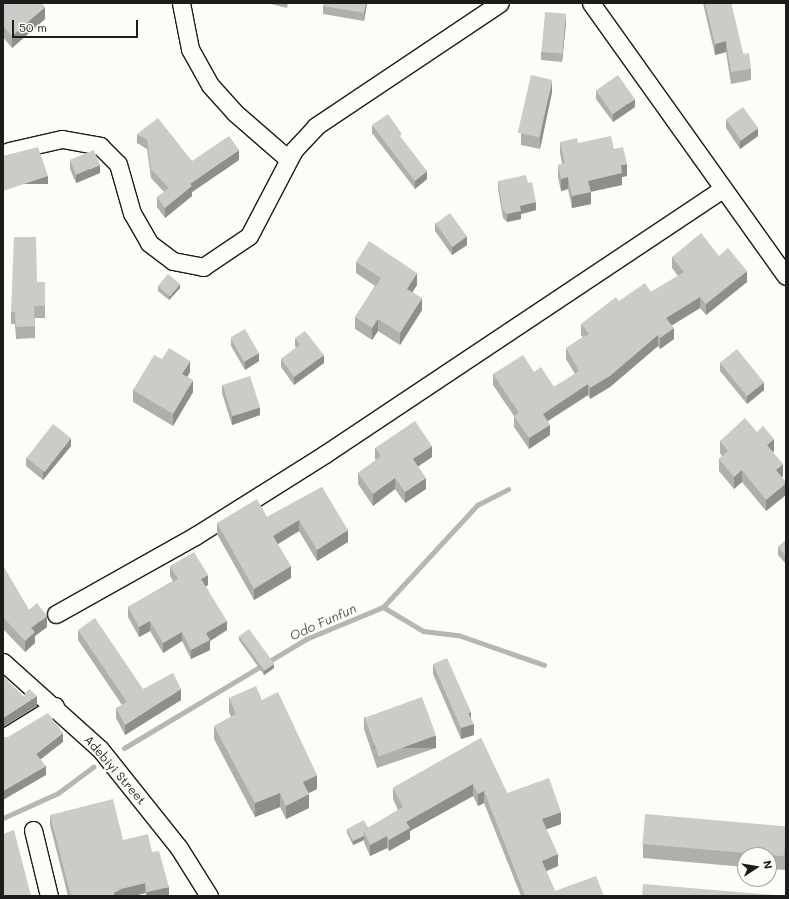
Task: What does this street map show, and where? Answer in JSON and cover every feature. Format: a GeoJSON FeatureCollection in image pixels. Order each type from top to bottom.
{"type":"FeatureCollection","features":[{"type":"Feature","properties":{"kind":"street"},"geometry":{"type":"LineString","coordinates":[[180,3],[190,48],[207,80],[234,112],[288,159]]}},
{"type":"Feature","properties":{"kind":"street"},"geometry":{"type":"LineString","coordinates":[[9,151],[62,139],[100,146],[118,164],[132,213],[149,243],[173,261],[203,267],[249,236],[288,159],[316,126],[500,3]]}},
{"type":"Feature","properties":{"kind":"street"},"geometry":{"type":"LineString","coordinates":[[591,3],[722,189],[786,276]]}},
{"type":"Feature","properties":{"kind":"street"},"geometry":{"type":"LineString","coordinates":[[56,614],[195,536],[318,458],[722,189]]}},
{"type":"Feature","properties":{"kind":"street","name":"Adebiyi Street"},"geometry":{"type":"LineString","coordinates":[[3,662],[55,706],[100,749],[179,848],[209,896]]}},
{"type":"Feature","properties":{"kind":"street"},"geometry":{"type":"LineString","coordinates":[[3,738],[55,706]]}},
{"type":"Feature","properties":{"kind":"street"},"geometry":{"type":"LineString","coordinates":[[32,830],[49,896]]}},
{"type":"Feature","properties":{"kind":"building"},"geometry":{"type":"Polygon","coordinates":[[[3,3],[41,3],[45,7],[12,36],[3,26],[3,3]]]}},
{"type":"Feature","properties":{"kind":"building"},"geometry":{"type":"Polygon","coordinates":[[[323,3],[366,3],[364,13],[323,6],[323,3]]]}},
{"type":"Feature","properties":{"kind":"building"},"geometry":{"type":"Polygon","coordinates":[[[705,3],[731,3],[743,54],[749,53],[751,69],[731,72],[726,41],[715,44],[705,3]]]}},
{"type":"Feature","properties":{"kind":"building"},"geometry":{"type":"Polygon","coordinates":[[[545,12],[566,14],[562,54],[542,52],[545,12]]]}},
{"type":"Feature","properties":{"kind":"building"},"geometry":{"type":"Polygon","coordinates":[[[531,75],[552,80],[539,137],[518,132],[531,75]]]}},
{"type":"Feature","properties":{"kind":"building"},"geometry":{"type":"Polygon","coordinates":[[[618,75],[635,99],[613,114],[596,90],[618,75]]]}},
{"type":"Feature","properties":{"kind":"building"},"geometry":{"type":"Polygon","coordinates":[[[743,107],[758,128],[741,140],[726,119],[743,107]]]}},
{"type":"Feature","properties":{"kind":"building"},"geometry":{"type":"Polygon","coordinates":[[[388,114],[402,134],[400,136],[427,171],[415,181],[372,125],[388,114]]]}},
{"type":"Feature","properties":{"kind":"building"},"geometry":{"type":"Polygon","coordinates":[[[158,118],[192,161],[229,136],[239,150],[190,184],[192,186],[165,208],[157,197],[169,188],[151,169],[147,139],[137,134],[158,118]]]}},
{"type":"Feature","properties":{"kind":"building"},"geometry":{"type":"Polygon","coordinates":[[[611,136],[614,149],[623,147],[627,164],[621,165],[622,173],[588,181],[591,192],[572,196],[568,177],[561,179],[558,165],[565,163],[560,142],[577,138],[578,143],[611,136]]]}},
{"type":"Feature","properties":{"kind":"building"},"geometry":{"type":"Polygon","coordinates":[[[38,147],[48,176],[3,191],[3,156],[38,147]]]}},
{"type":"Feature","properties":{"kind":"building"},"geometry":{"type":"Polygon","coordinates":[[[94,150],[100,165],[76,175],[70,160],[94,150]]]}},
{"type":"Feature","properties":{"kind":"building"},"geometry":{"type":"Polygon","coordinates":[[[526,175],[528,183],[532,182],[536,202],[520,206],[521,211],[507,214],[503,210],[498,181],[526,175]]]}},
{"type":"Feature","properties":{"kind":"building"},"geometry":{"type":"Polygon","coordinates":[[[450,213],[467,236],[452,247],[435,224],[450,213]]]}},
{"type":"Feature","properties":{"kind":"building"},"geometry":{"type":"Polygon","coordinates":[[[701,233],[719,256],[728,248],[747,271],[706,304],[700,297],[666,318],[674,328],[660,338],[658,335],[610,376],[590,388],[588,384],[543,414],[550,425],[529,438],[514,416],[519,413],[493,374],[523,355],[534,372],[541,367],[554,387],[579,371],[566,348],[589,334],[581,324],[616,297],[619,301],[645,283],[651,292],[684,272],[672,257],[701,233]]]}},
{"type":"Feature","properties":{"kind":"building"},"geometry":{"type":"Polygon","coordinates":[[[14,237],[36,237],[37,282],[45,282],[45,306],[34,306],[35,326],[16,327],[15,312],[11,312],[14,237]]]}},
{"type":"Feature","properties":{"kind":"building"},"geometry":{"type":"Polygon","coordinates":[[[369,241],[417,273],[407,289],[422,298],[400,333],[378,319],[372,328],[355,317],[381,278],[356,262],[369,241]]]}},
{"type":"Feature","properties":{"kind":"building"},"geometry":{"type":"Polygon","coordinates":[[[168,274],[180,284],[170,297],[158,286],[168,274]]]}},
{"type":"Feature","properties":{"kind":"building"},"geometry":{"type":"Polygon","coordinates":[[[245,329],[259,353],[244,362],[230,338],[245,329]]]}},
{"type":"Feature","properties":{"kind":"building"},"geometry":{"type":"Polygon","coordinates":[[[305,331],[324,355],[294,377],[281,359],[300,345],[295,338],[305,331]]]}},
{"type":"Feature","properties":{"kind":"building"},"geometry":{"type":"Polygon","coordinates":[[[169,348],[190,361],[182,374],[193,380],[173,414],[133,390],[154,355],[162,359],[169,348]]]}},
{"type":"Feature","properties":{"kind":"building"},"geometry":{"type":"Polygon","coordinates":[[[737,349],[764,382],[747,396],[720,363],[737,349]]]}},
{"type":"Feature","properties":{"kind":"building"},"geometry":{"type":"Polygon","coordinates":[[[250,376],[260,407],[233,416],[222,385],[250,376]]]}},
{"type":"Feature","properties":{"kind":"building"},"geometry":{"type":"Polygon","coordinates":[[[745,418],[757,432],[763,426],[774,439],[767,445],[783,464],[776,470],[786,483],[766,500],[742,470],[734,477],[719,459],[728,451],[720,441],[745,418]]]}},
{"type":"Feature","properties":{"kind":"building"},"geometry":{"type":"Polygon","coordinates":[[[415,421],[432,446],[413,459],[426,478],[405,492],[395,478],[373,494],[358,473],[381,456],[375,448],[415,421]]]}},
{"type":"Feature","properties":{"kind":"building"},"geometry":{"type":"Polygon","coordinates":[[[53,424],[71,438],[45,472],[27,458],[53,424]]]}},
{"type":"Feature","properties":{"kind":"building"},"geometry":{"type":"Polygon","coordinates":[[[322,487],[348,530],[317,550],[299,520],[273,536],[291,566],[254,589],[217,523],[257,499],[267,517],[322,487]]]}},
{"type":"Feature","properties":{"kind":"building"},"geometry":{"type":"Polygon","coordinates":[[[786,540],[786,556],[778,547],[786,540]]]}},
{"type":"Feature","properties":{"kind":"building"},"geometry":{"type":"Polygon","coordinates":[[[194,552],[208,575],[201,579],[227,621],[206,633],[210,640],[191,650],[182,632],[163,643],[150,621],[139,627],[128,607],[178,579],[170,566],[194,552]]]}},
{"type":"Feature","properties":{"kind":"building"},"geometry":{"type":"Polygon","coordinates":[[[3,566],[29,610],[37,603],[47,616],[31,628],[35,632],[25,641],[3,617],[3,566]]]}},
{"type":"Feature","properties":{"kind":"building"},"geometry":{"type":"Polygon","coordinates":[[[95,618],[143,689],[173,673],[181,689],[125,725],[116,708],[127,702],[78,630],[95,618]]]}},
{"type":"Feature","properties":{"kind":"building"},"geometry":{"type":"Polygon","coordinates":[[[249,629],[274,664],[265,671],[239,636],[249,629]]]}},
{"type":"Feature","properties":{"kind":"building"},"geometry":{"type":"Polygon","coordinates":[[[447,658],[471,712],[468,713],[474,724],[461,728],[433,664],[447,658]]]}},
{"type":"Feature","properties":{"kind":"building"},"geometry":{"type":"Polygon","coordinates":[[[3,676],[23,696],[29,689],[37,696],[3,718],[3,676]]]}},
{"type":"Feature","properties":{"kind":"building"},"geometry":{"type":"Polygon","coordinates":[[[256,686],[262,700],[278,692],[317,775],[303,782],[309,794],[286,806],[280,793],[255,803],[214,726],[236,714],[229,698],[256,686]]]}},
{"type":"Feature","properties":{"kind":"building"},"geometry":{"type":"Polygon","coordinates":[[[422,697],[436,736],[379,756],[365,718],[422,697]]]}},
{"type":"Feature","properties":{"kind":"building"},"geometry":{"type":"Polygon","coordinates":[[[48,713],[63,733],[36,754],[46,766],[3,791],[3,737],[8,737],[48,713]]]}},
{"type":"Feature","properties":{"kind":"building"},"geometry":{"type":"Polygon","coordinates":[[[481,738],[507,793],[549,778],[561,812],[542,819],[558,854],[542,861],[555,891],[596,876],[604,896],[525,896],[484,791],[478,794],[473,784],[406,822],[410,828],[389,840],[387,836],[370,845],[364,831],[403,807],[393,788],[481,738]]]}},
{"type":"Feature","properties":{"kind":"building"},"geometry":{"type":"Polygon","coordinates":[[[113,799],[123,840],[148,834],[152,852],[159,851],[169,887],[147,892],[145,883],[121,889],[114,893],[114,896],[71,896],[50,815],[113,799]]]}},
{"type":"Feature","properties":{"kind":"building"},"geometry":{"type":"Polygon","coordinates":[[[645,814],[786,826],[784,856],[777,856],[777,847],[737,847],[737,852],[642,844],[645,814]]]}},
{"type":"Feature","properties":{"kind":"building"},"geometry":{"type":"Polygon","coordinates":[[[364,820],[368,828],[364,831],[364,836],[353,841],[347,829],[364,820]]]}},
{"type":"Feature","properties":{"kind":"building"},"geometry":{"type":"Polygon","coordinates":[[[14,830],[31,896],[3,896],[3,834],[14,830]]]}},
{"type":"Feature","properties":{"kind":"building"},"geometry":{"type":"Polygon","coordinates":[[[643,884],[786,896],[642,896],[643,884]]]}},
{"type":"Feature","properties":{"kind":"waterway","name":"Odo Funfun"},"geometry":{"type":"LineString","coordinates":[[124,748],[306,639],[383,607],[477,505],[508,489]]}},
{"type":"Feature","properties":{"kind":"waterway"},"geometry":{"type":"LineString","coordinates":[[383,607],[423,631],[458,635],[544,665]]}},
{"type":"Feature","properties":{"kind":"waterway","name":"Odo Funfun"},"geometry":{"type":"LineString","coordinates":[[3,818],[58,793],[93,767]]}}]}
